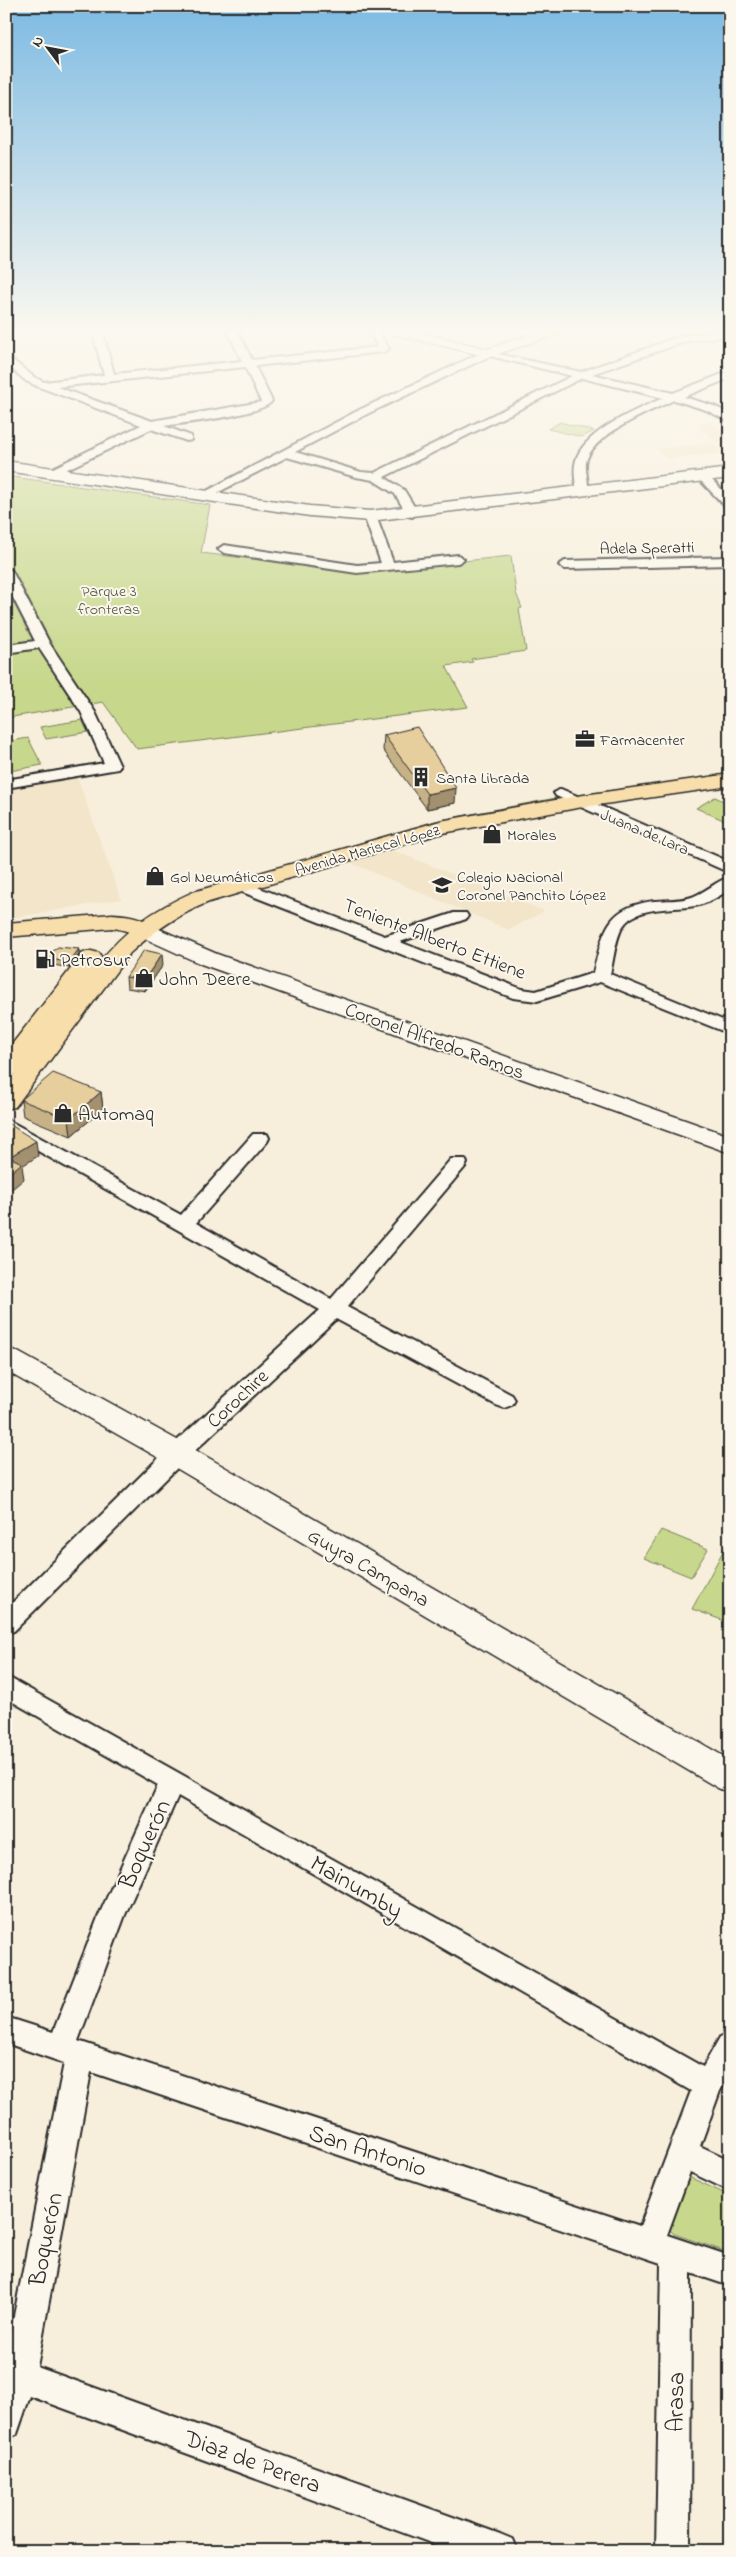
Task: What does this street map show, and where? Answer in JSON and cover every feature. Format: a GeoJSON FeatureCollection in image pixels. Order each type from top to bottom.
{"type":"FeatureCollection","features":[{"type":"Feature","properties":{"kind":"main road"},"geometry":{"type":"LineString","coordinates":[[6,466],[207,494],[310,511],[370,516],[730,473]]}},
{"type":"Feature","properties":{"kind":"main road","name":"Avenida Mariscal López"},"geometry":{"type":"LineString","coordinates":[[6,1069],[94,953],[135,926],[164,900],[182,891],[238,873],[430,819],[569,798],[730,770]]}},
{"type":"Feature","properties":{"kind":"main road","name":"Avenida Mariscal López"},"geometry":{"type":"LineString","coordinates":[[6,1102],[115,956],[135,926],[180,906],[238,886],[440,827],[569,798],[730,780]]}},
{"type":"Feature","properties":{"kind":"main road"},"geometry":{"type":"LineString","coordinates":[[6,930],[86,922],[135,926]]}},
{"type":"Feature","properties":{"kind":"main road","name":"Coronel Alfredo Ramos"},"geometry":{"type":"LineString","coordinates":[[135,926],[209,959],[730,1145]]}},
{"type":"Feature","properties":{"kind":"main road","name":"Guyra Campana"},"geometry":{"type":"LineString","coordinates":[[6,1358],[177,1454],[730,1778]]}},
{"type":"Feature","properties":{"kind":"street"},"geometry":{"type":"LineString","coordinates":[[53,472],[100,449]]}},
{"type":"Feature","properties":{"kind":"street"},"geometry":{"type":"LineString","coordinates":[[207,494],[294,449]]}},
{"type":"Feature","properties":{"kind":"street"},"geometry":{"type":"LineString","coordinates":[[376,477],[432,449]]}},
{"type":"Feature","properties":{"kind":"street"},"geometry":{"type":"LineString","coordinates":[[582,491],[580,472],[582,456],[588,449]]}},
{"type":"Feature","properties":{"kind":"street"},"geometry":{"type":"LineString","coordinates":[[287,453],[343,470],[376,477],[400,492],[412,512]]}},
{"type":"Feature","properties":{"kind":"street"},"geometry":{"type":"LineString","coordinates":[[702,476],[730,506]]}},
{"type":"Feature","properties":{"kind":"street"},"geometry":{"type":"LineString","coordinates":[[370,516],[388,566]]}},
{"type":"Feature","properties":{"kind":"street"},"geometry":{"type":"LineString","coordinates":[[224,548],[357,569],[458,559]]}},
{"type":"Feature","properties":{"kind":"street","name":"Adela Speratti"},"geometry":{"type":"LineString","coordinates":[[565,565],[730,561]]}},
{"type":"Feature","properties":{"kind":"street"},"geometry":{"type":"LineString","coordinates":[[6,571],[43,644],[88,712],[113,766],[6,784]]}},
{"type":"Feature","properties":{"kind":"street"},"geometry":{"type":"LineString","coordinates":[[6,649],[43,644]]}},
{"type":"Feature","properties":{"kind":"street","name":"Juana de Lara"},"geometry":{"type":"LineString","coordinates":[[569,798],[730,868]]}},
{"type":"Feature","properties":{"kind":"street"},"geometry":{"type":"LineString","coordinates":[[728,1026],[601,976],[616,925],[624,916],[637,910],[694,901],[712,894],[730,882]]}},
{"type":"Feature","properties":{"kind":"street","name":"Teniente Alberto Ettiene"},"geometry":{"type":"LineString","coordinates":[[238,886],[528,996],[566,988],[601,976]]}},
{"type":"Feature","properties":{"kind":"street"},"geometry":{"type":"LineString","coordinates":[[384,942],[460,916]]}},
{"type":"Feature","properties":{"kind":"street"},"geometry":{"type":"LineString","coordinates":[[6,1125],[334,1309],[504,1400]]}},
{"type":"Feature","properties":{"kind":"street"},"geometry":{"type":"LineString","coordinates":[[184,1224],[260,1138]]}},
{"type":"Feature","properties":{"kind":"street","name":"Corochire"},"geometry":{"type":"LineString","coordinates":[[6,1624],[177,1454],[334,1309],[458,1163]]}},
{"type":"Feature","properties":{"kind":"street","name":"Mainumby"},"geometry":{"type":"LineString","coordinates":[[6,1686],[708,2085]]}},
{"type":"Feature","properties":{"kind":"street","name":"Boquerón"},"geometry":{"type":"LineString","coordinates":[[6,2423],[70,2051],[112,1915],[172,1780]]}},
{"type":"Feature","properties":{"kind":"street","name":"San Antonio"},"geometry":{"type":"LineString","coordinates":[[6,2030],[663,2247],[730,2271]]}},
{"type":"Feature","properties":{"kind":"street","name":"Arasa"},"geometry":{"type":"LineString","coordinates":[[673,2551],[663,2247],[681,2152],[708,2085],[730,2046]]}},
{"type":"Feature","properties":{"kind":"street"},"geometry":{"type":"LineString","coordinates":[[681,2152],[730,2176]]}},
{"type":"Feature","properties":{"kind":"street","name":"Diaz de Perera"},"geometry":{"type":"LineString","coordinates":[[13,2374],[500,2551]]}},
{"type":"Feature","properties":{"kind":"shaded area"},"geometry":{"type":"Polygon","coordinates":[[[657,449],[719,449],[723,453],[666,459],[657,449]]]}},
{"type":"Feature","properties":{"kind":"shaded area"},"geometry":{"type":"Polygon","coordinates":[[[77,777],[121,899],[6,919],[6,789],[77,777]]]}},
{"type":"Feature","properties":{"kind":"shaded area","name":"Colegio Nacional Coronel Panchito López"},"geometry":{"type":"Polygon","coordinates":[[[387,848],[544,911],[509,930],[342,859],[387,848]]]}},
{"type":"Feature","properties":{"kind":"green space","name":"Parque 3 fronteras"},"geometry":{"type":"Polygon","coordinates":[[[6,476],[210,505],[201,553],[360,572],[511,556],[516,593],[522,608],[519,609],[526,651],[471,659],[473,662],[446,666],[468,707],[137,749],[103,702],[6,718],[6,476]]]}},
{"type":"Feature","properties":{"kind":"green space"},"geometry":{"type":"Polygon","coordinates":[[[82,720],[88,732],[46,739],[40,727],[82,720]]]}},
{"type":"Feature","properties":{"kind":"green space"},"geometry":{"type":"Polygon","coordinates":[[[28,738],[42,765],[10,771],[6,763],[6,742],[28,738]]]}},
{"type":"Feature","properties":{"kind":"green space"},"geometry":{"type":"Polygon","coordinates":[[[730,774],[730,776],[558,801],[191,893],[435,821],[556,798],[730,774]]]}},
{"type":"Feature","properties":{"kind":"green space"},"geometry":{"type":"Polygon","coordinates":[[[715,797],[730,804],[730,823],[696,808],[715,797]]]}},
{"type":"Feature","properties":{"kind":"green space"},"geometry":{"type":"Polygon","coordinates":[[[661,1530],[708,1549],[691,1577],[644,1558],[661,1530]]]}},
{"type":"Feature","properties":{"kind":"green space"},"geometry":{"type":"Polygon","coordinates":[[[730,1538],[730,1623],[692,1609],[730,1538]]]}},
{"type":"Feature","properties":{"kind":"green space"},"geometry":{"type":"Polygon","coordinates":[[[687,2176],[730,2196],[730,2253],[674,2234],[669,2229],[687,2176]]]}},
{"type":"Feature","properties":{"kind":"building"},"geometry":{"type":"Polygon","coordinates":[[[417,727],[456,788],[427,794],[384,735],[417,727]]]}},
{"type":"Feature","properties":{"kind":"building"},"geometry":{"type":"Polygon","coordinates":[[[58,947],[79,949],[69,962],[43,958],[58,947]]]}},
{"type":"Feature","properties":{"kind":"building"},"geometry":{"type":"Polygon","coordinates":[[[144,950],[162,954],[144,980],[126,977],[144,950]]]}},
{"type":"Feature","properties":{"kind":"building"},"geometry":{"type":"Polygon","coordinates":[[[53,1073],[101,1092],[69,1119],[21,1100],[53,1073]]]}},
{"type":"Feature","properties":{"kind":"building"},"geometry":{"type":"Polygon","coordinates":[[[6,1122],[36,1141],[9,1157],[22,1163],[6,1176],[6,1122]]]}},
{"type":"Feature","properties":{"kind":"place","name":"Farmacenter"},"geometry":{"type":"Point","coordinates":[585,739]}},
{"type":"Feature","properties":{"kind":"place","name":"Santa Librada"},"geometry":{"type":"Point","coordinates":[421,777]}},
{"type":"Feature","properties":{"kind":"place","name":"Morales"},"geometry":{"type":"Point","coordinates":[492,834]}},
{"type":"Feature","properties":{"kind":"place","name":"Gol Neumáticos"},"geometry":{"type":"Point","coordinates":[155,876]}},
{"type":"Feature","properties":{"kind":"place","name":"Colegio Nacional Coronel Panchito López"},"geometry":{"type":"Point","coordinates":[442,885]}},
{"type":"Feature","properties":{"kind":"place","name":"Petrosur"},"geometry":{"type":"Point","coordinates":[45,959]}},
{"type":"Feature","properties":{"kind":"place","name":"John Deere"},"geometry":{"type":"Point","coordinates":[144,978]}},
{"type":"Feature","properties":{"kind":"place","name":"Automaq"},"geometry":{"type":"Point","coordinates":[63,1113]}}]}
